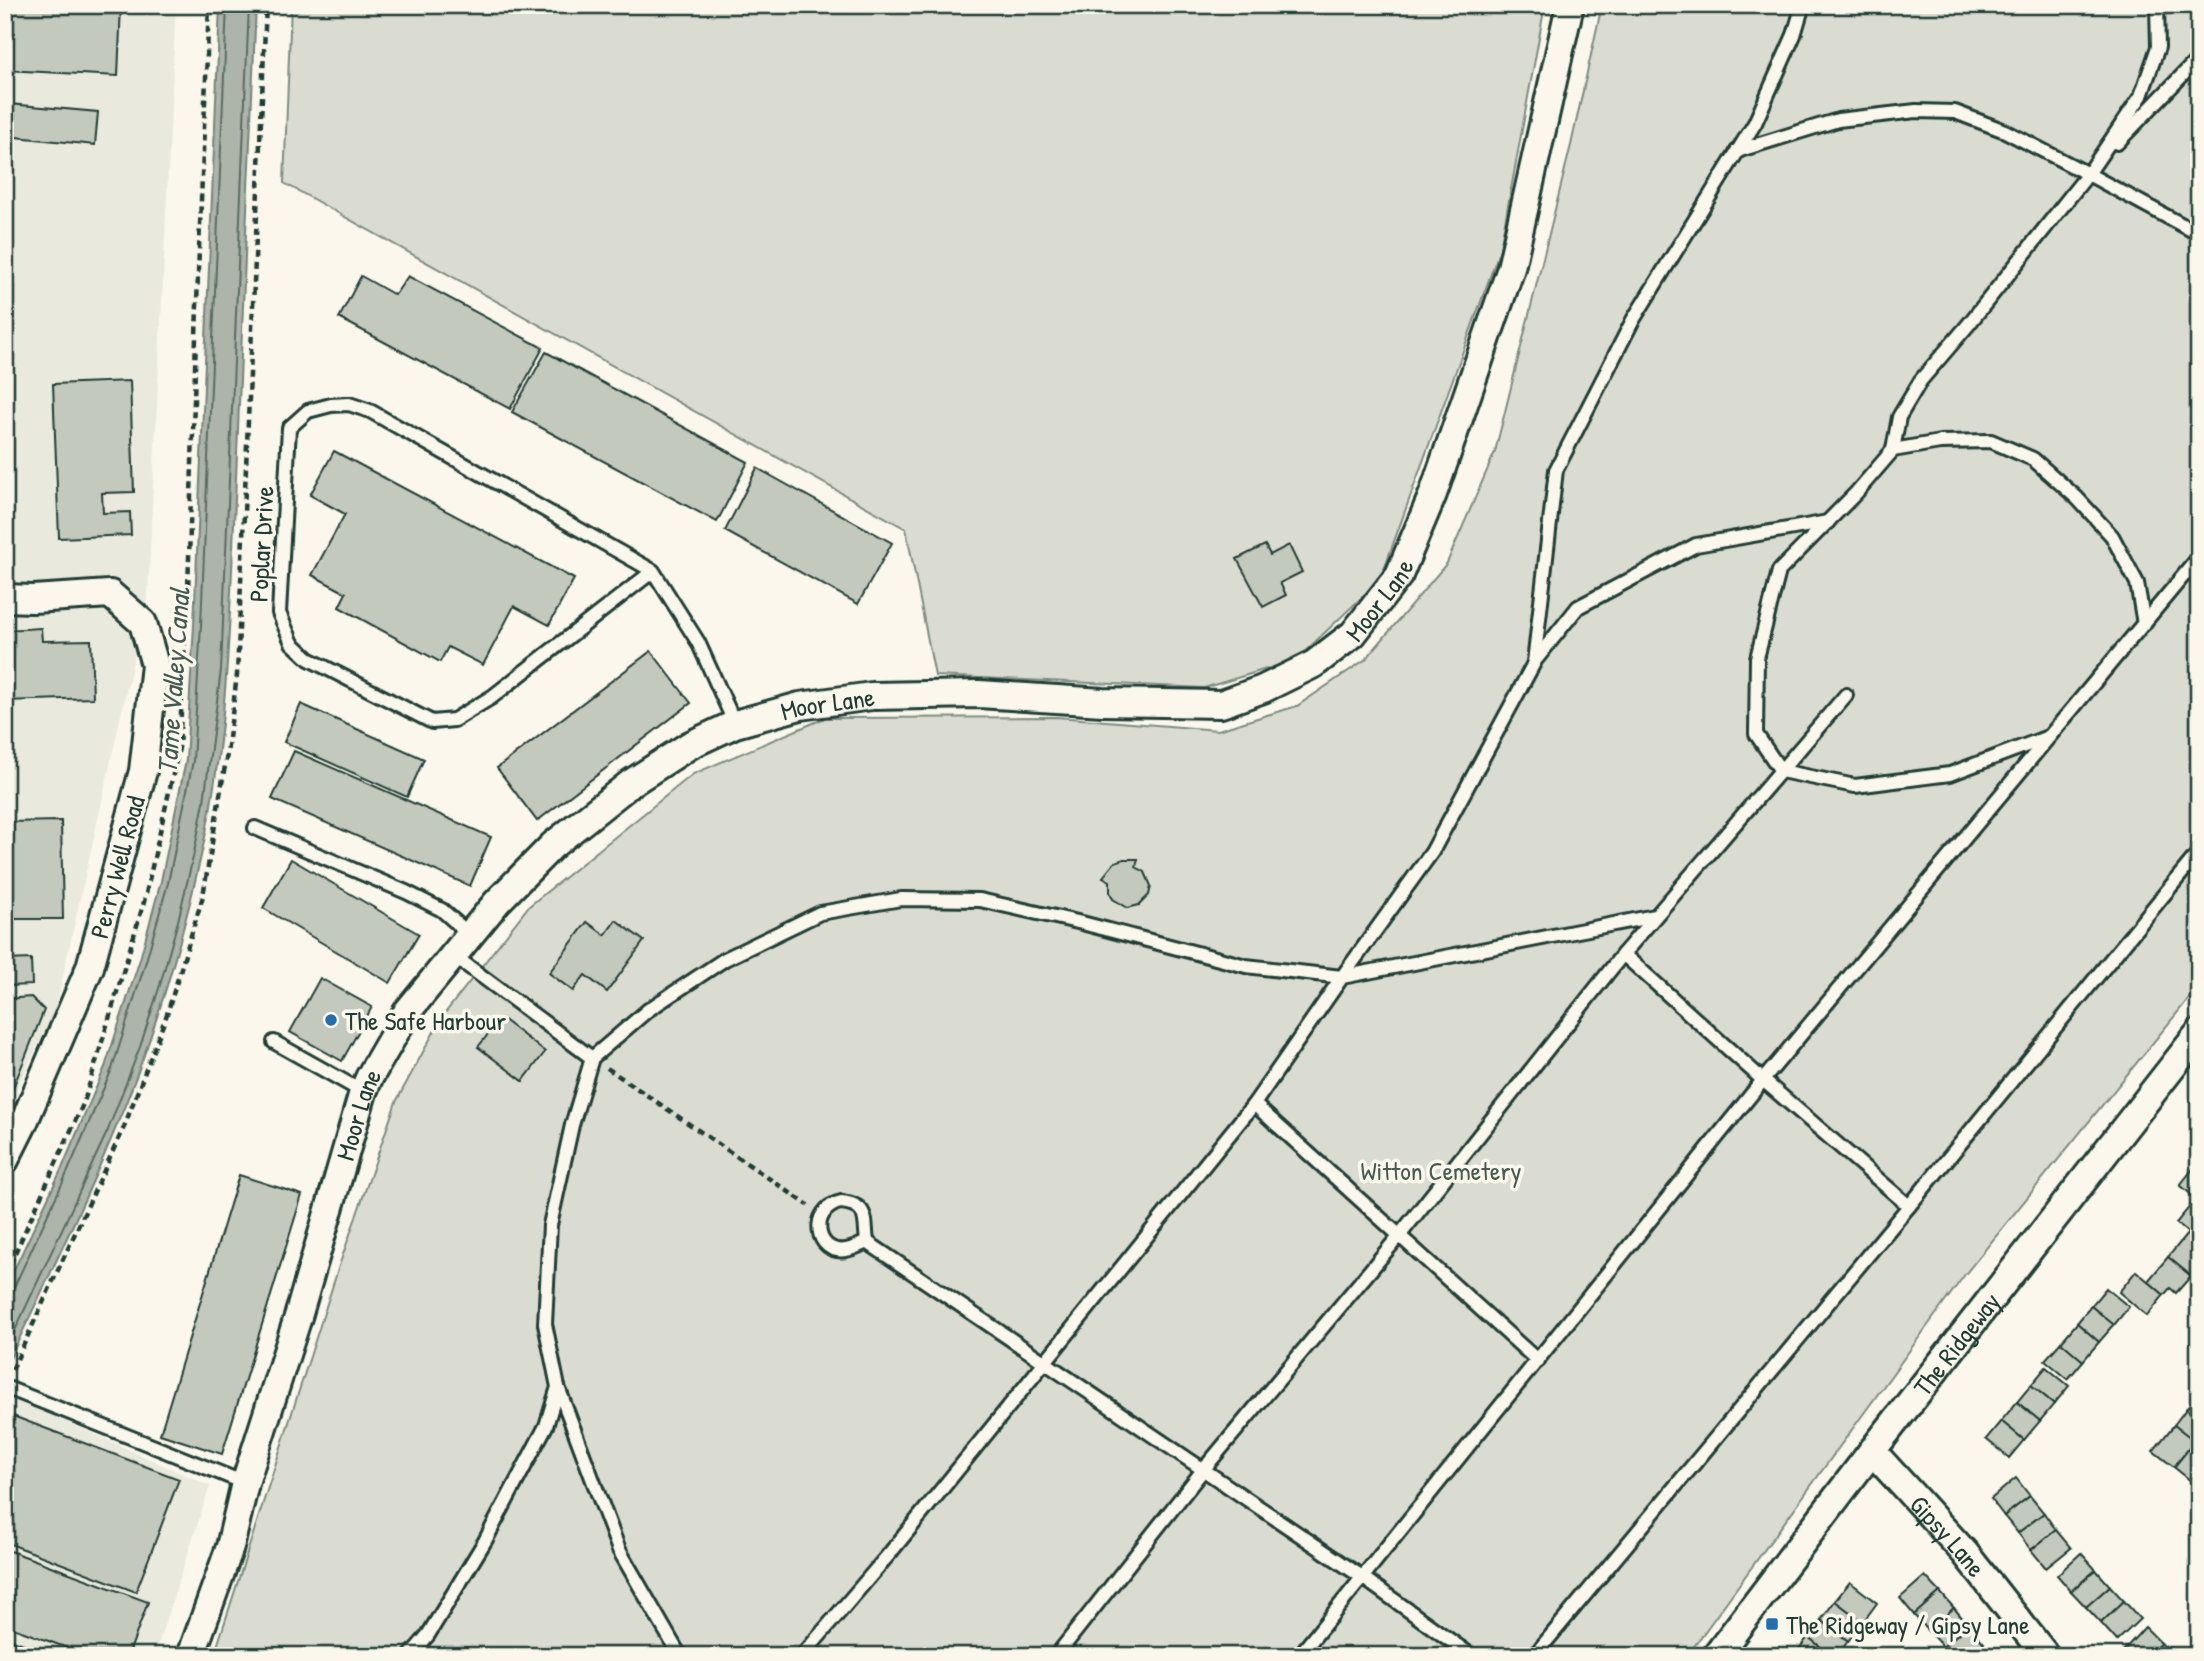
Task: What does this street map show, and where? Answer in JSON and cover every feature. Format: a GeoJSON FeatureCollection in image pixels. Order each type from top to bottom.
{"type":"FeatureCollection","features":[{"type":"Feature","properties":{"kind":"street","name":"Moor Lane"},"geometry":{"type":"LineString","coordinates":[[191,1656],[229,1547],[245,1483],[299,1317],[363,1092],[407,1012],[496,902],[562,837],[631,783],[690,745],[735,724],[800,706],[872,696],[979,694],[1103,702],[1221,704],[1263,689],[1314,664],[1353,634],[1399,575],[1433,494],[1499,306],[1511,268],[1570,5]]}},
{"type":"Feature","properties":{"kind":"street","name":"Perry Well Road"},"geometry":{"type":"LineString","coordinates":[[5,598],[110,594],[144,623],[155,665],[143,771],[90,967],[5,1160]]}},
{"type":"Feature","properties":{"kind":"street","name":"The Ridgeway"},"geometry":{"type":"LineString","coordinates":[[1716,1656],[1872,1451],[2199,1033]]}},
{"type":"Feature","properties":{"kind":"street","name":"Gipsy Lane"},"geometry":{"type":"LineString","coordinates":[[1872,1451],[1965,1553],[2046,1656]]}},
{"type":"Feature","properties":{"kind":"lane"},"geometry":{"type":"LineString","coordinates":[[1534,663],[1556,470],[1633,320],[1760,110],[1794,35],[1803,5]]}},
{"type":"Feature","properties":{"kind":"lane"},"geometry":{"type":"LineString","coordinates":[[2048,737],[1950,774],[1855,786],[1781,771],[1756,734],[1757,657],[1779,571],[1856,493],[1893,450],[1899,417],[1921,380],[2088,174],[2141,96],[2158,47],[2157,5]]}},
{"type":"Feature","properties":{"kind":"lane"},"geometry":{"type":"LineString","coordinates":[[2088,174],[2199,58]]}},
{"type":"Feature","properties":{"kind":"lane"},"geometry":{"type":"LineString","coordinates":[[1737,151],[1838,120],[1916,111],[1955,112],[2005,131],[2199,234]]}},
{"type":"Feature","properties":{"kind":"lane","name":"Poplar Drive"},"geometry":{"type":"LineString","coordinates":[[653,571],[492,697],[454,720],[432,722],[309,659],[292,643],[279,612],[289,428],[308,411],[331,405],[349,404],[370,411],[653,571],[698,642],[735,724]]}},
{"type":"Feature","properties":{"kind":"lane"},"geometry":{"type":"LineString","coordinates":[[1893,450],[1940,442],[1991,441],[2033,459],[2077,498],[2112,536],[2137,583],[2144,624]]}},
{"type":"Feature","properties":{"kind":"lane"},"geometry":{"type":"LineString","coordinates":[[802,1656],[890,1553],[1254,1104],[1432,852],[1534,663],[1578,607],[1696,545],[1828,522]]}},
{"type":"Feature","properties":{"kind":"lane"},"geometry":{"type":"LineString","coordinates":[[1299,1656],[1763,1080],[2199,557]]}},
{"type":"Feature","properties":{"kind":"lane"},"geometry":{"type":"LineString","coordinates":[[1056,1656],[1203,1470],[1399,1236],[1623,954],[1846,695]]}},
{"type":"Feature","properties":{"kind":"lane"},"geometry":{"type":"LineString","coordinates":[[254,828],[442,910],[462,945],[592,1058]]}},
{"type":"Feature","properties":{"kind":"lane"},"geometry":{"type":"LineString","coordinates":[[1534,1656],[1909,1206],[2199,852]]}},
{"type":"Feature","properties":{"kind":"lane"},"geometry":{"type":"LineString","coordinates":[[680,1656],[619,1549],[558,1387],[545,1324],[550,1225],[572,1125],[592,1058],[648,1010],[725,959],[820,913],[901,899],[979,900],[1082,923],[1245,966],[1342,977],[1655,916]]}},
{"type":"Feature","properties":{"kind":"lane"},"geometry":{"type":"LineString","coordinates":[[1623,954],[1909,1206]]}},
{"type":"Feature","properties":{"kind":"lane"},"geometry":{"type":"LineString","coordinates":[[274,1042],[363,1092]]}},
{"type":"Feature","properties":{"kind":"lane"},"geometry":{"type":"LineString","coordinates":[[1254,1104],[1538,1361]]}},
{"type":"Feature","properties":{"kind":"lane"},"geometry":{"type":"LineString","coordinates":[[849,1203],[857,1206],[866,1219],[867,1242],[848,1250],[832,1249],[826,1244],[819,1230],[822,1214],[834,1204],[849,1203]]}},
{"type":"Feature","properties":{"kind":"lane"},"geometry":{"type":"LineString","coordinates":[[867,1242],[1362,1577],[1472,1656]]}},
{"type":"Feature","properties":{"kind":"lane"},"geometry":{"type":"LineString","coordinates":[[8,1381],[25,1396],[245,1483]]}},
{"type":"Feature","properties":{"kind":"lane"},"geometry":{"type":"LineString","coordinates":[[412,1656],[485,1541],[546,1426],[558,1387]]}},
{"type":"Feature","properties":{"kind":"path"},"geometry":{"type":"LineString","coordinates":[[8,1381],[124,1127],[167,1014],[203,895],[227,754],[237,675],[266,5]]}},
{"type":"Feature","properties":{"kind":"path"},"geometry":{"type":"LineString","coordinates":[[629,1083],[822,1214]]}},
{"type":"Feature","properties":{"kind":"shaded area"},"geometry":{"type":"Polygon","coordinates":[[[5,5],[176,5],[148,594],[56,1007],[5,1114],[5,5]]]}},
{"type":"Feature","properties":{"kind":"shaded area"},"geometry":{"type":"Polygon","coordinates":[[[5,1394],[210,1486],[154,1656],[5,1656],[5,1394]]]}},
{"type":"Feature","properties":{"kind":"green space"},"geometry":{"type":"Polygon","coordinates":[[[291,5],[1545,5],[1500,249],[1380,580],[1296,660],[1204,688],[935,676],[906,529],[284,183],[291,5]]]}},
{"type":"Feature","properties":{"kind":"green space","name":"Witton Cemetery"},"geometry":{"type":"Polygon","coordinates":[[[1602,5],[2199,5],[2199,986],[1966,1273],[1687,1656],[214,1656],[340,1263],[396,1102],[442,1017],[528,907],[693,774],[825,718],[1056,717],[1218,730],[1297,706],[1366,659],[1447,563],[1495,452],[1571,145],[1602,5]]]}},
{"type":"Feature","properties":{"kind":"water"},"geometry":{"type":"Polygon","coordinates":[[[220,5],[256,5],[230,620],[223,715],[210,809],[184,926],[141,1065],[88,1192],[5,1369],[5,1289],[62,1168],[105,1067],[140,959],[161,881],[186,760],[220,5]]]}},
{"type":"Feature","properties":{"kind":"building"},"geometry":{"type":"Polygon","coordinates":[[[5,5],[121,5],[118,76],[5,70],[5,5]]]}},
{"type":"Feature","properties":{"kind":"building"},"geometry":{"type":"Polygon","coordinates":[[[9,104],[98,112],[95,145],[6,136],[9,104]]]}},
{"type":"Feature","properties":{"kind":"building"},"geometry":{"type":"Polygon","coordinates":[[[361,276],[395,295],[408,276],[543,348],[510,409],[339,318],[361,276]]]}},
{"type":"Feature","properties":{"kind":"building"},"geometry":{"type":"Polygon","coordinates":[[[546,352],[748,462],[717,522],[512,412],[546,352]]]}},
{"type":"Feature","properties":{"kind":"building"},"geometry":{"type":"Polygon","coordinates":[[[130,381],[134,492],[102,493],[103,513],[130,512],[131,535],[59,538],[53,384],[130,381]]]}},
{"type":"Feature","properties":{"kind":"building"},"geometry":{"type":"Polygon","coordinates":[[[334,451],[574,579],[549,625],[514,606],[483,665],[448,647],[440,662],[339,607],[346,593],[312,575],[345,514],[310,495],[334,451]]]}},
{"type":"Feature","properties":{"kind":"building"},"geometry":{"type":"Polygon","coordinates":[[[757,468],[892,543],[858,604],[725,531],[757,468]]]}},
{"type":"Feature","properties":{"kind":"building"},"geometry":{"type":"Polygon","coordinates":[[[1265,545],[1270,555],[1289,545],[1302,572],[1280,583],[1286,595],[1263,607],[1237,559],[1265,545]]]}},
{"type":"Feature","properties":{"kind":"building"},"geometry":{"type":"Polygon","coordinates":[[[41,628],[42,641],[91,640],[93,698],[5,701],[5,630],[41,628]]]}},
{"type":"Feature","properties":{"kind":"building"},"geometry":{"type":"Polygon","coordinates":[[[651,651],[691,703],[537,821],[497,768],[651,651]]]}},
{"type":"Feature","properties":{"kind":"building"},"geometry":{"type":"Polygon","coordinates":[[[301,704],[424,759],[407,797],[284,742],[301,704]]]}},
{"type":"Feature","properties":{"kind":"building"},"geometry":{"type":"Polygon","coordinates":[[[294,751],[491,837],[470,886],[272,799],[294,751]]]}},
{"type":"Feature","properties":{"kind":"building"},"geometry":{"type":"Polygon","coordinates":[[[61,821],[63,919],[5,919],[5,822],[61,821]]]}},
{"type":"Feature","properties":{"kind":"building"},"geometry":{"type":"Polygon","coordinates":[[[291,859],[419,934],[390,983],[263,908],[291,859]]]}},
{"type":"Feature","properties":{"kind":"building"},"geometry":{"type":"Polygon","coordinates":[[[1138,859],[1136,867],[1145,872],[1151,886],[1149,895],[1139,905],[1128,908],[1113,899],[1110,881],[1103,877],[1115,862],[1138,859]]]}},
{"type":"Feature","properties":{"kind":"building"},"geometry":{"type":"Polygon","coordinates":[[[616,920],[644,941],[607,992],[585,975],[573,991],[549,973],[587,922],[605,935],[616,920]]]}},
{"type":"Feature","properties":{"kind":"building"},"geometry":{"type":"Polygon","coordinates":[[[31,959],[32,985],[5,986],[5,960],[31,959]]]}},
{"type":"Feature","properties":{"kind":"building","name":"The Safe Harbour"},"geometry":{"type":"Polygon","coordinates":[[[320,978],[372,1007],[342,1061],[290,1032],[320,978]]]}},
{"type":"Feature","properties":{"kind":"building"},"geometry":{"type":"Polygon","coordinates":[[[31,997],[44,1010],[5,1108],[5,999],[31,997]]]}},
{"type":"Feature","properties":{"kind":"building"},"geometry":{"type":"Polygon","coordinates":[[[501,1018],[545,1052],[523,1081],[478,1047],[501,1018]]]}},
{"type":"Feature","properties":{"kind":"building"},"geometry":{"type":"Polygon","coordinates":[[[2196,1165],[2199,1168],[2199,1201],[2180,1185],[2196,1165]]]}},
{"type":"Feature","properties":{"kind":"building"},"geometry":{"type":"Polygon","coordinates":[[[239,1175],[302,1195],[222,1454],[160,1434],[239,1175]]]}},
{"type":"Feature","properties":{"kind":"building"},"geometry":{"type":"Polygon","coordinates":[[[2191,1205],[2199,1211],[2199,1242],[2176,1223],[2191,1205]]]}},
{"type":"Feature","properties":{"kind":"building"},"geometry":{"type":"Polygon","coordinates":[[[2188,1233],[2199,1242],[2199,1266],[2191,1276],[2168,1257],[2188,1233]]]}},
{"type":"Feature","properties":{"kind":"building"},"geometry":{"type":"Polygon","coordinates":[[[2168,1257],[2191,1276],[2176,1293],[2170,1288],[2164,1295],[2148,1281],[2168,1257]]]}},
{"type":"Feature","properties":{"kind":"building"},"geometry":{"type":"Polygon","coordinates":[[[2136,1271],[2164,1295],[2147,1316],[2119,1292],[2136,1271]]]}},
{"type":"Feature","properties":{"kind":"building"},"geometry":{"type":"Polygon","coordinates":[[[2106,1288],[2129,1307],[2114,1325],[2091,1306],[2106,1288]]]}},
{"type":"Feature","properties":{"kind":"building"},"geometry":{"type":"Polygon","coordinates":[[[2091,1306],[2114,1325],[2099,1342],[2077,1323],[2091,1306]]]}},
{"type":"Feature","properties":{"kind":"building"},"geometry":{"type":"Polygon","coordinates":[[[2077,1323],[2099,1342],[2083,1361],[2061,1342],[2077,1323]]]}},
{"type":"Feature","properties":{"kind":"building"},"geometry":{"type":"Polygon","coordinates":[[[2061,1342],[2083,1361],[2068,1379],[2045,1360],[2061,1342]]]}},
{"type":"Feature","properties":{"kind":"building"},"geometry":{"type":"Polygon","coordinates":[[[2046,1367],[2069,1386],[2054,1404],[2031,1385],[2046,1367]]]}},
{"type":"Feature","properties":{"kind":"building"},"geometry":{"type":"Polygon","coordinates":[[[2031,1385],[2054,1404],[2040,1421],[2017,1402],[2031,1385]]]}},
{"type":"Feature","properties":{"kind":"building"},"geometry":{"type":"Polygon","coordinates":[[[2199,1393],[2199,1419],[2186,1409],[2199,1393]]]}},
{"type":"Feature","properties":{"kind":"building"},"geometry":{"type":"Polygon","coordinates":[[[2017,1402],[2040,1421],[2024,1440],[2001,1421],[2017,1402]]]}},
{"type":"Feature","properties":{"kind":"building"},"geometry":{"type":"Polygon","coordinates":[[[2186,1409],[2199,1419],[2199,1445],[2174,1425],[2186,1409]]]}},
{"type":"Feature","properties":{"kind":"building"},"geometry":{"type":"Polygon","coordinates":[[[5,1413],[179,1479],[136,1592],[5,1542],[5,1413]]]}},
{"type":"Feature","properties":{"kind":"building"},"geometry":{"type":"Polygon","coordinates":[[[2001,1421],[2024,1440],[2009,1458],[1986,1439],[2001,1421]]]}},
{"type":"Feature","properties":{"kind":"building"},"geometry":{"type":"Polygon","coordinates":[[[2174,1425],[2195,1441],[2174,1467],[2153,1451],[2174,1425]]]}},
{"type":"Feature","properties":{"kind":"building"},"geometry":{"type":"Polygon","coordinates":[[[2195,1441],[2199,1445],[2199,1471],[2191,1481],[2174,1467],[2195,1441]]]}},
{"type":"Feature","properties":{"kind":"building"},"geometry":{"type":"Polygon","coordinates":[[[2199,1471],[2199,1487],[2191,1481],[2199,1471]]]}},
{"type":"Feature","properties":{"kind":"building"},"geometry":{"type":"Polygon","coordinates":[[[2016,1478],[2030,1496],[2004,1516],[1991,1499],[2016,1478]]]}},
{"type":"Feature","properties":{"kind":"building"},"geometry":{"type":"Polygon","coordinates":[[[2030,1496],[2044,1513],[2018,1533],[2004,1516],[2030,1496]]]}},
{"type":"Feature","properties":{"kind":"building"},"geometry":{"type":"Polygon","coordinates":[[[2044,1513],[2056,1530],[2031,1550],[2018,1533],[2044,1513]]]}},
{"type":"Feature","properties":{"kind":"building"},"geometry":{"type":"Polygon","coordinates":[[[2056,1530],[2071,1548],[2046,1568],[2031,1550],[2056,1530]]]}},
{"type":"Feature","properties":{"kind":"building"},"geometry":{"type":"Polygon","coordinates":[[[5,1549],[148,1602],[128,1656],[89,1656],[5,1625],[5,1549]]]}},
{"type":"Feature","properties":{"kind":"building"},"geometry":{"type":"Polygon","coordinates":[[[2081,1553],[2096,1570],[2071,1591],[2057,1575],[2081,1553]]]}},
{"type":"Feature","properties":{"kind":"building"},"geometry":{"type":"Polygon","coordinates":[[[2096,1570],[2110,1586],[2086,1607],[2071,1591],[2096,1570]]]}},
{"type":"Feature","properties":{"kind":"building"},"geometry":{"type":"Polygon","coordinates":[[[1925,1576],[1940,1592],[1914,1615],[1900,1598],[1925,1576]]]}},
{"type":"Feature","properties":{"kind":"building"},"geometry":{"type":"Polygon","coordinates":[[[1850,1582],[1877,1603],[1863,1622],[1835,1601],[1850,1582]]]}},
{"type":"Feature","properties":{"kind":"building"},"geometry":{"type":"Polygon","coordinates":[[[2110,1586],[2124,1601],[2101,1623],[2086,1607],[2110,1586]]]}},
{"type":"Feature","properties":{"kind":"building"},"geometry":{"type":"Polygon","coordinates":[[[1940,1592],[1954,1608],[1928,1631],[1914,1615],[1940,1592]]]}},
{"type":"Feature","properties":{"kind":"building"},"geometry":{"type":"Polygon","coordinates":[[[1835,1601],[1863,1622],[1848,1641],[1821,1620],[1835,1601]]]}},
{"type":"Feature","properties":{"kind":"building"},"geometry":{"type":"Polygon","coordinates":[[[2124,1601],[2140,1619],[2117,1641],[2101,1623],[2124,1601]]]}},
{"type":"Feature","properties":{"kind":"building"},"geometry":{"type":"Polygon","coordinates":[[[1954,1608],[1968,1625],[1943,1647],[1928,1631],[1954,1608]]]}},
{"type":"Feature","properties":{"kind":"building"},"geometry":{"type":"Polygon","coordinates":[[[1821,1620],[1848,1641],[1837,1656],[1832,1656],[1808,1637],[1821,1620]]]}},
{"type":"Feature","properties":{"kind":"building"},"geometry":{"type":"Polygon","coordinates":[[[1968,1625],[1984,1643],[1969,1656],[1950,1656],[1943,1647],[1968,1625]]]}},
{"type":"Feature","properties":{"kind":"building"},"geometry":{"type":"Polygon","coordinates":[[[2145,1627],[2161,1643],[2148,1656],[2128,1656],[2123,1651],[2145,1627]]]}},
{"type":"Feature","properties":{"kind":"building"},"geometry":{"type":"Polygon","coordinates":[[[5,1637],[54,1656],[5,1656],[5,1637]]]}},
{"type":"Feature","properties":{"kind":"building"},"geometry":{"type":"Polygon","coordinates":[[[1808,1637],[1832,1656],[1800,1656],[1796,1653],[1808,1637]]]}},
{"type":"Feature","properties":{"kind":"building"},"geometry":{"type":"Polygon","coordinates":[[[2161,1643],[2174,1656],[2148,1656],[2161,1643]]]}},
{"type":"Feature","properties":{"kind":"place","name":"The Safe Harbour"},"geometry":{"type":"Point","coordinates":[331,1020]}},
{"type":"Feature","properties":{"kind":"place","name":"The Ridgeway / Gipsy Lane"},"geometry":{"type":"Point","coordinates":[1772,1624]}},
{"type":"Feature","properties":{"kind":"water label","name":"Tame Valley Canal"},"geometry":{"type":"Point","coordinates":[173,681]}}]}
